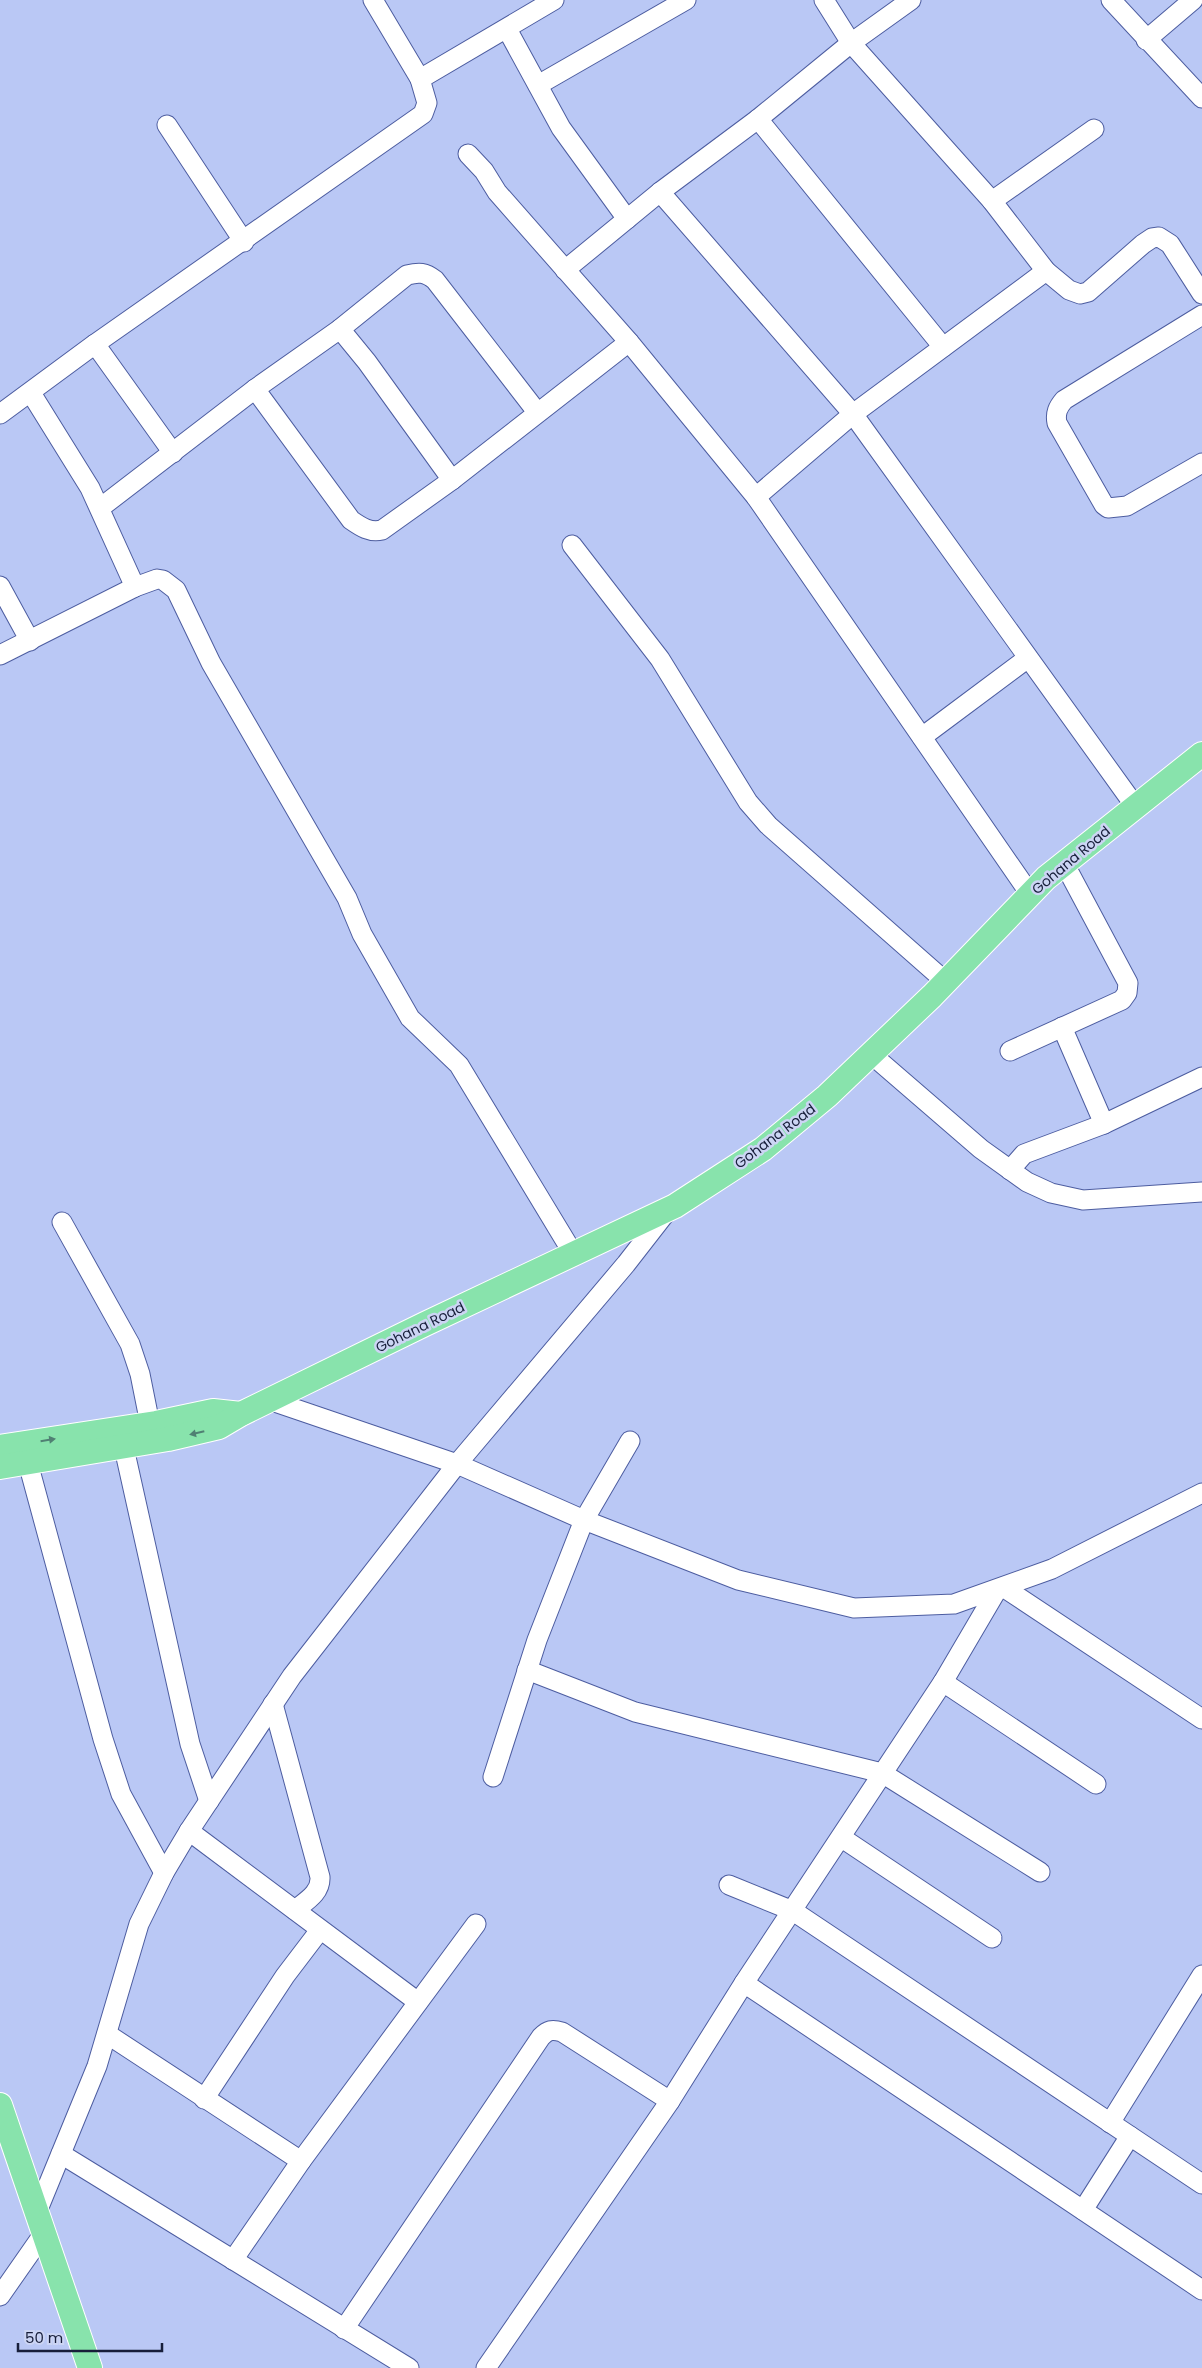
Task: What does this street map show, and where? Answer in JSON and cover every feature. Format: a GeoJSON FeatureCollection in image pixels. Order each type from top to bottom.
{"type":"FeatureCollection","features":[{"type":"Feature","properties":{"kind":"main road","name":"Gohana Road"},"geometry":{"type":"LineString","coordinates":[[0,1467],[124,1448],[219,1428],[269,1400],[668,1210],[763,1149],[827,1096],[946,982],[1030,894],[1064,863],[1202,754]]}},
{"type":"Feature","properties":{"kind":"main road"},"geometry":{"type":"LineString","coordinates":[[0,1447],[150,1424],[213,1411],[241,1414]]}},
{"type":"Feature","properties":{"kind":"main road"},"geometry":{"type":"LineString","coordinates":[[0,2105],[90,2368]]}},
{"type":"Feature","properties":{"kind":"street"},"geometry":{"type":"LineString","coordinates":[[0,414],[95,344],[244,242],[423,114],[427,104],[420,79],[373,0]]}},
{"type":"Feature","properties":{"kind":"street"},"geometry":{"type":"LineString","coordinates":[[420,79],[459,54],[507,29],[554,0]]}},
{"type":"Feature","properties":{"kind":"street"},"geometry":{"type":"LineString","coordinates":[[538,85],[686,0]]}},
{"type":"Feature","properties":{"kind":"street"},"geometry":{"type":"LineString","coordinates":[[824,0],[851,43],[992,201],[1046,271],[1069,290],[1080,294],[1088,292],[1143,244],[1152,238],[1159,237],[1170,244],[1202,294]]}},
{"type":"Feature","properties":{"kind":"street"},"geometry":{"type":"LineString","coordinates":[[565,270],[660,192],[758,119],[851,43],[911,0]]}},
{"type":"Feature","properties":{"kind":"street"},"geometry":{"type":"LineString","coordinates":[[1111,0],[1146,40],[1202,98]]}},
{"type":"Feature","properties":{"kind":"street"},"geometry":{"type":"LineString","coordinates":[[1146,40],[1193,0]]}},
{"type":"Feature","properties":{"kind":"street"},"geometry":{"type":"LineString","coordinates":[[507,29],[561,128],[627,219]]}},
{"type":"Feature","properties":{"kind":"street"},"geometry":{"type":"LineString","coordinates":[[758,119],[943,347]]}},
{"type":"Feature","properties":{"kind":"street"},"geometry":{"type":"LineString","coordinates":[[167,125],[244,242]]}},
{"type":"Feature","properties":{"kind":"street"},"geometry":{"type":"LineString","coordinates":[[992,201],[1094,129]]}},
{"type":"Feature","properties":{"kind":"street"},"geometry":{"type":"LineString","coordinates":[[468,154],[484,171],[497,192],[628,342],[756,497],[1030,894]]}},
{"type":"Feature","properties":{"kind":"street"},"geometry":{"type":"LineString","coordinates":[[660,192],[853,414],[1135,806]]}},
{"type":"Feature","properties":{"kind":"street"},"geometry":{"type":"LineString","coordinates":[[756,497],[853,414],[1046,271]]}},
{"type":"Feature","properties":{"kind":"street"},"geometry":{"type":"LineString","coordinates":[[100,508],[255,389],[340,329],[407,275],[425,273],[435,280],[537,412]]}},
{"type":"Feature","properties":{"kind":"street"},"geometry":{"type":"LineString","coordinates":[[1202,315],[1064,400],[1058,407],[1056,415],[1057,423],[1104,505],[1108,508],[1128,506],[1202,463]]}},
{"type":"Feature","properties":{"kind":"street"},"geometry":{"type":"LineString","coordinates":[[340,329],[367,362],[452,480]]}},
{"type":"Feature","properties":{"kind":"street"},"geometry":{"type":"LineString","coordinates":[[255,389],[351,520],[375,532],[382,530],[452,480],[628,342]]}},
{"type":"Feature","properties":{"kind":"street"},"geometry":{"type":"LineString","coordinates":[[95,344],[173,453]]}},
{"type":"Feature","properties":{"kind":"street"},"geometry":{"type":"LineString","coordinates":[[31,393],[100,508],[135,587]]}},
{"type":"Feature","properties":{"kind":"street"},"geometry":{"type":"LineString","coordinates":[[572,545],[660,660],[748,802],[768,825],[946,982]]}},
{"type":"Feature","properties":{"kind":"street"},"geometry":{"type":"LineString","coordinates":[[0,655],[135,587],[157,579],[170,584],[176,590],[211,663],[347,898],[362,934],[386,980],[410,1018],[459,1065],[574,1255]]}},
{"type":"Feature","properties":{"kind":"street"},"geometry":{"type":"LineString","coordinates":[[0,586],[30,640]]}},
{"type":"Feature","properties":{"kind":"street"},"geometry":{"type":"LineString","coordinates":[[922,737],[1028,658]]}},
{"type":"Feature","properties":{"kind":"street"},"geometry":{"type":"LineString","coordinates":[[1010,1051],[1122,1000],[1127,993],[1128,983],[1064,863]]}},
{"type":"Feature","properties":{"kind":"street"},"geometry":{"type":"LineString","coordinates":[[1062,1027],[1104,1124]]}},
{"type":"Feature","properties":{"kind":"street"},"geometry":{"type":"LineString","coordinates":[[871,1054],[981,1149],[1010,1170],[1051,1193],[1083,1200],[1202,1192]]}},
{"type":"Feature","properties":{"kind":"street"},"geometry":{"type":"LineString","coordinates":[[1010,1170],[1024,1154],[1104,1124],[1202,1077]]}},
{"type":"Feature","properties":{"kind":"street"},"geometry":{"type":"LineString","coordinates":[[0,2296],[40,2222],[60,2154],[97,2066],[139,1924],[164,1873],[189,1831],[292,1676],[457,1464],[626,1264],[668,1210]]}},
{"type":"Feature","properties":{"kind":"street"},"geometry":{"type":"LineString","coordinates":[[62,1222],[130,1344],[140,1374],[150,1424]]}},
{"type":"Feature","properties":{"kind":"street"},"geometry":{"type":"LineString","coordinates":[[269,1400],[457,1464],[584,1520],[738,1580],[854,1608],[954,1604],[1052,1569],[1202,1493]]}},
{"type":"Feature","properties":{"kind":"street"},"geometry":{"type":"LineString","coordinates":[[493,1777],[527,1670],[584,1520],[630,1441]]}},
{"type":"Feature","properties":{"kind":"street"},"geometry":{"type":"LineString","coordinates":[[124,1448],[190,1744],[209,1801]]}},
{"type":"Feature","properties":{"kind":"street"},"geometry":{"type":"LineString","coordinates":[[28,1463],[103,1739],[121,1794],[164,1873]]}},
{"type":"Feature","properties":{"kind":"street"},"geometry":{"type":"LineString","coordinates":[[486,2368],[670,2102],[744,1983],[842,1838],[882,1773],[943,1682],[1000,1588]]}},
{"type":"Feature","properties":{"kind":"street"},"geometry":{"type":"LineString","coordinates":[[1000,1588],[1202,1719]]}},
{"type":"Feature","properties":{"kind":"street"},"geometry":{"type":"LineString","coordinates":[[527,1670],[635,1712],[882,1773],[1040,1872]]}},
{"type":"Feature","properties":{"kind":"street"},"geometry":{"type":"LineString","coordinates":[[943,1682],[1096,1784]]}},
{"type":"Feature","properties":{"kind":"street"},"geometry":{"type":"LineString","coordinates":[[273,1704],[321,1885],[317,1891],[295,1910]]}},
{"type":"Feature","properties":{"kind":"street"},"geometry":{"type":"LineString","coordinates":[[189,1831],[418,2002]]}},
{"type":"Feature","properties":{"kind":"street"},"geometry":{"type":"LineString","coordinates":[[842,1838],[992,1938]]}},
{"type":"Feature","properties":{"kind":"street"},"geometry":{"type":"LineString","coordinates":[[729,1884],[793,1911],[1202,2184]]}},
{"type":"Feature","properties":{"kind":"street"},"geometry":{"type":"LineString","coordinates":[[233,2260],[301,2161],[476,1924]]}},
{"type":"Feature","properties":{"kind":"street"},"geometry":{"type":"LineString","coordinates":[[204,2099],[285,1976],[320,1930]]}},
{"type":"Feature","properties":{"kind":"street"},"geometry":{"type":"LineString","coordinates":[[1110,2123],[1202,1976]]}},
{"type":"Feature","properties":{"kind":"street"},"geometry":{"type":"LineString","coordinates":[[744,1983],[1202,2290]]}},
{"type":"Feature","properties":{"kind":"street"},"geometry":{"type":"LineString","coordinates":[[344,2329],[530,2053],[547,2031],[562,2032],[670,2102]]}},
{"type":"Feature","properties":{"kind":"street"},"geometry":{"type":"LineString","coordinates":[[107,2034],[301,2161]]}},
{"type":"Feature","properties":{"kind":"street"},"geometry":{"type":"LineString","coordinates":[[1083,2210],[1130,2136]]}},
{"type":"Feature","properties":{"kind":"street"},"geometry":{"type":"LineString","coordinates":[[60,2154],[409,2368]]}}]}
